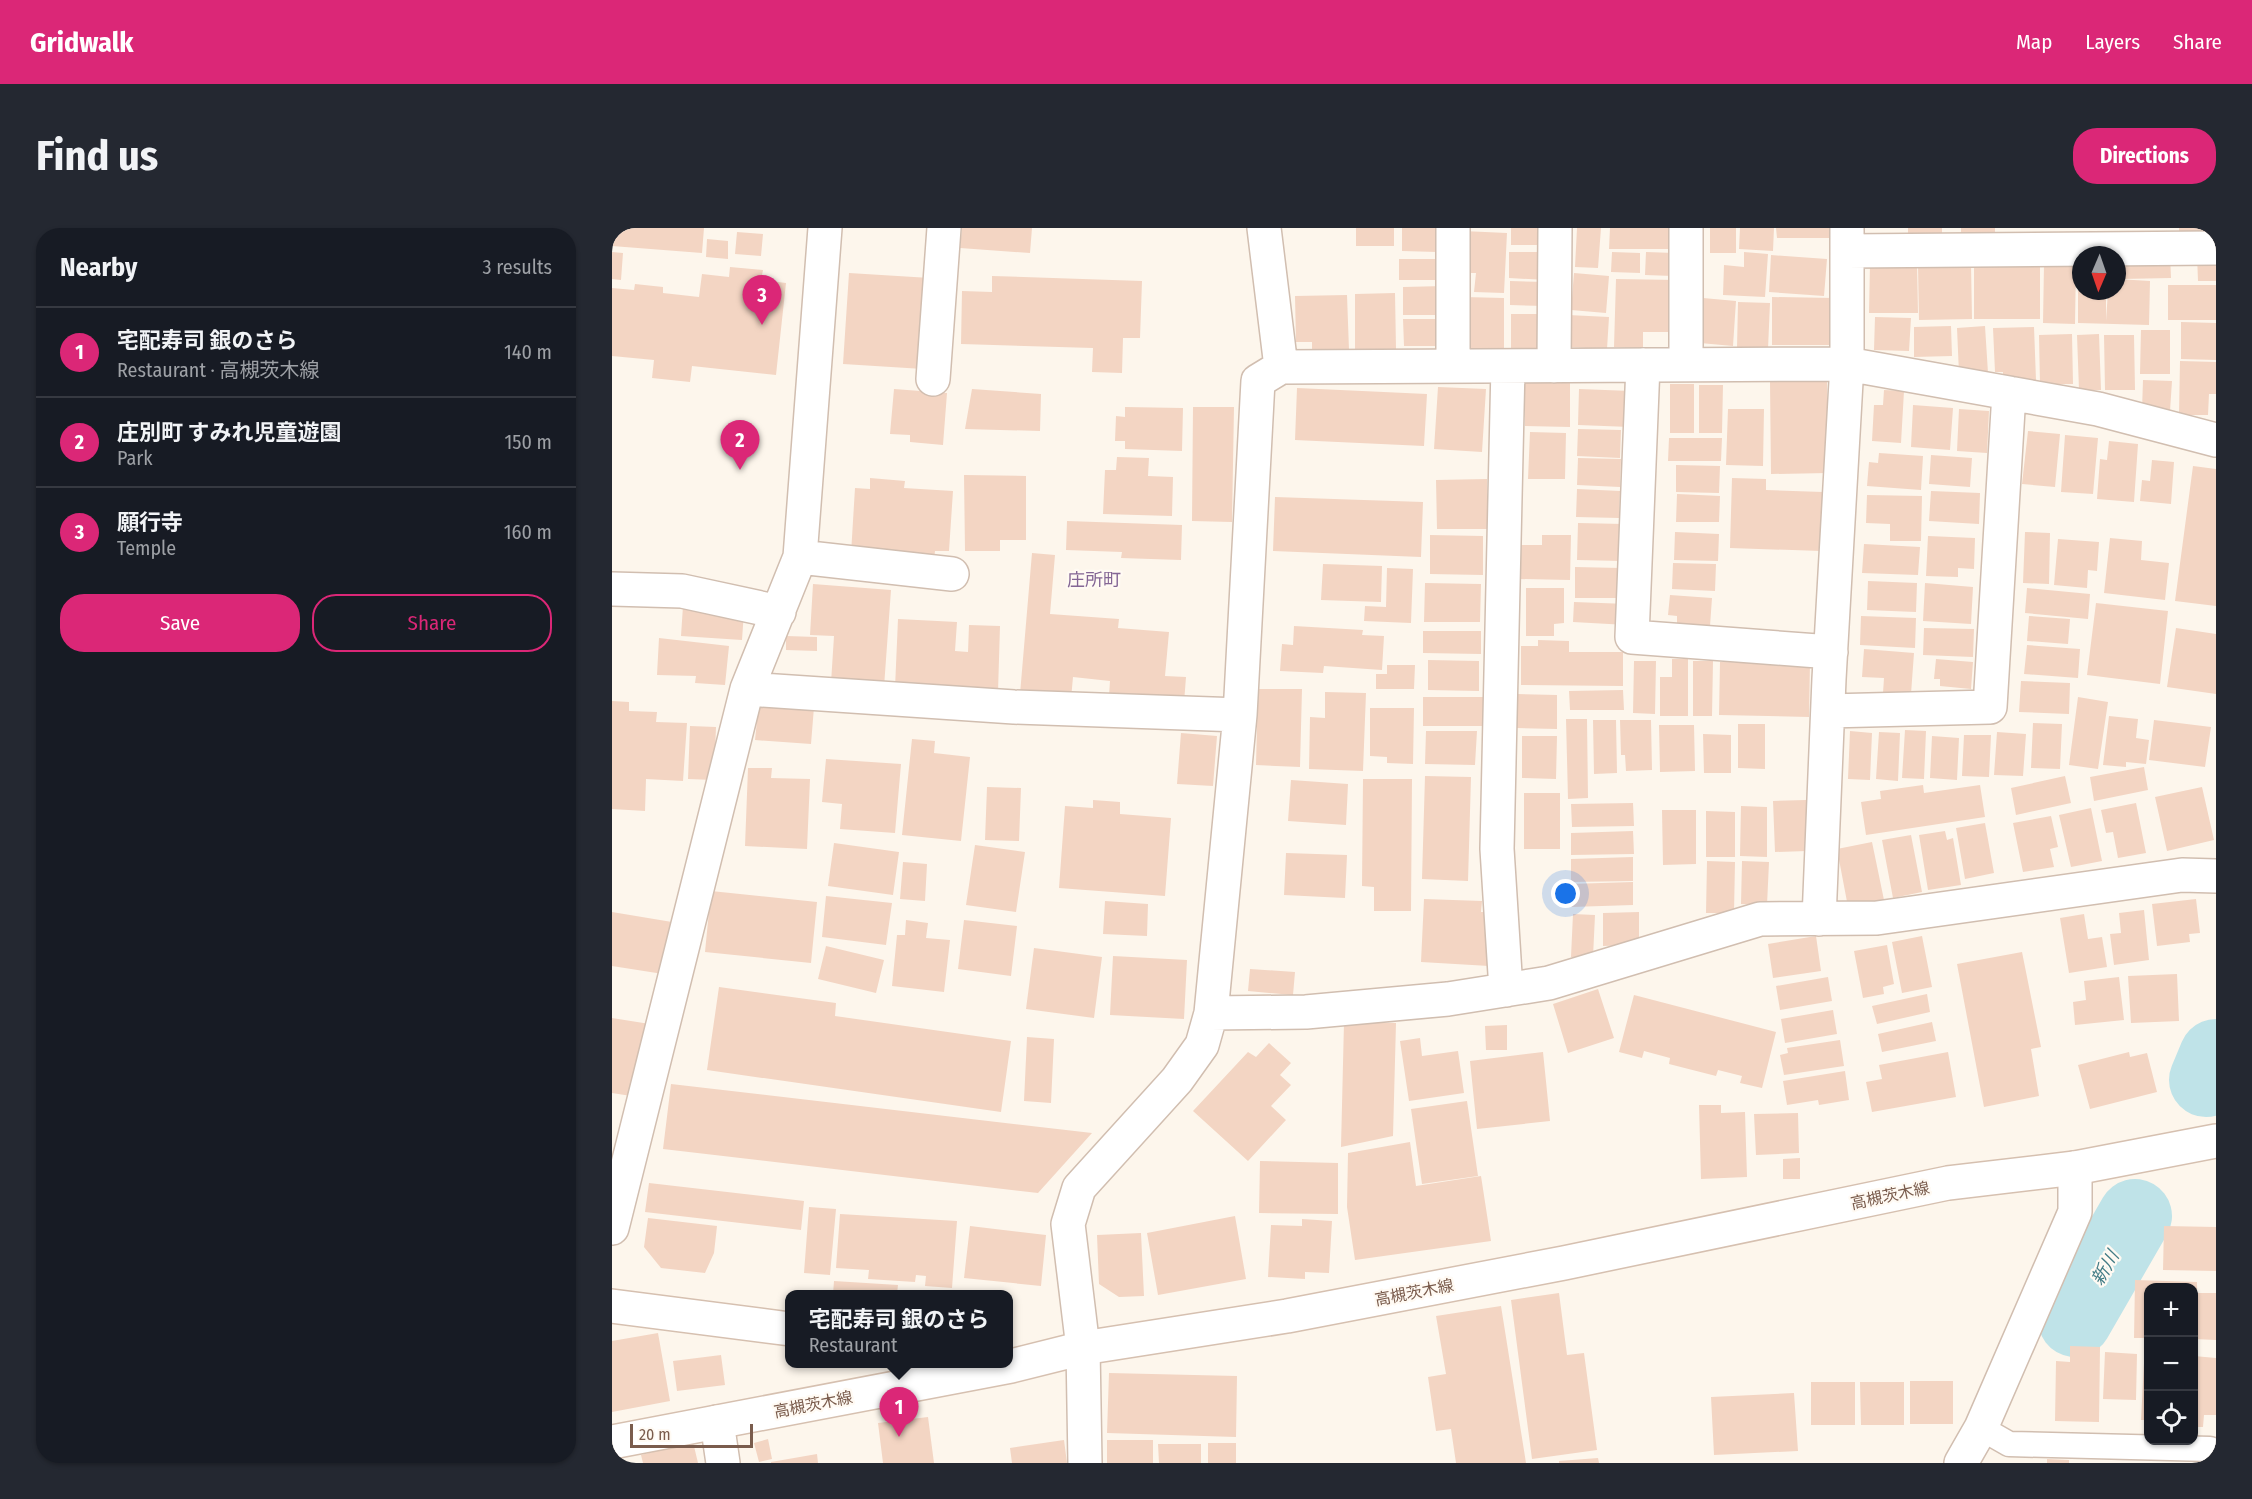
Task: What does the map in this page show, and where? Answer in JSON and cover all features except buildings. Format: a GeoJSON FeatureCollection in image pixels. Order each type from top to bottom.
{"type":"FeatureCollection","features":[{"type":"Feature","properties":{"kind":"street"},"geometry":{"type":"LineString","coordinates":[[612,1228],[620,1163],[747,689],[800,557],[825,228]]}},
{"type":"Feature","properties":{"kind":"street"},"geometry":{"type":"LineString","coordinates":[[933,379],[944,228]]}},
{"type":"Feature","properties":{"kind":"street"},"geometry":{"type":"LineString","coordinates":[[1264,228],[1281,367]]}},
{"type":"Feature","properties":{"kind":"street"},"geometry":{"type":"LineString","coordinates":[[1453,228],[1453,366]]}},
{"type":"Feature","properties":{"kind":"street"},"geometry":{"type":"LineString","coordinates":[[1554,366],[1555,228]]}},
{"type":"Feature","properties":{"kind":"street"},"geometry":{"type":"LineString","coordinates":[[1686,228],[1686,365]]}},
{"type":"Feature","properties":{"kind":"street"},"geometry":{"type":"LineString","coordinates":[[1820,919],[1830,652],[1847,364],[1847,239],[2216,248]]}},
{"type":"Feature","properties":{"kind":"street"},"geometry":{"type":"LineString","coordinates":[[1085,1463],[1083,1348],[1068,1224],[1078,1188],[1177,1080],[1202,1045],[1211,1013],[1240,715],[1258,381],[1281,367],[1847,364],[2098,410],[2216,440]]}},
{"type":"Feature","properties":{"kind":"street"},"geometry":{"type":"LineString","coordinates":[[1643,365],[1632,637],[1830,652]]}},
{"type":"Feature","properties":{"kind":"street"},"geometry":{"type":"LineString","coordinates":[[1506,990],[1497,849],[1508,366]]}},
{"type":"Feature","properties":{"kind":"street"},"geometry":{"type":"LineString","coordinates":[[1828,711],[1990,707],[2009,393]]}},
{"type":"Feature","properties":{"kind":"street"},"geometry":{"type":"LineString","coordinates":[[800,557],[952,574]]}},
{"type":"Feature","properties":{"kind":"street"},"geometry":{"type":"LineString","coordinates":[[612,589],[682,591],[779,612]]}},
{"type":"Feature","properties":{"kind":"street"},"geometry":{"type":"LineString","coordinates":[[747,689],[1014,707],[1240,715]]}},
{"type":"Feature","properties":{"kind":"street"},"geometry":{"type":"LineString","coordinates":[[1211,1013],[1306,1012],[1448,999],[1549,983],[1760,919],[1877,918],[2182,874],[2216,876]]}},
{"type":"Feature","properties":{"kind":"street","name":"高槻茨木線"},"geometry":{"type":"LineString","coordinates":[[1013,1364],[1083,1348],[1287,1316],[1564,1263],[1948,1183],[2075,1168],[2216,1141]]}},
{"type":"Feature","properties":{"kind":"street"},"geometry":{"type":"LineString","coordinates":[[1961,1463],[1982,1428],[2075,1212],[2075,1168]]}},
{"type":"Feature","properties":{"kind":"street"},"geometry":{"type":"LineString","coordinates":[[612,1306],[785,1328]]}},
{"type":"Feature","properties":{"kind":"street","name":"高槻茨木線"},"geometry":{"type":"LineString","coordinates":[[612,1442],[992,1368]]}},
{"type":"Feature","properties":{"kind":"street"},"geometry":{"type":"LineString","coordinates":[[717,1422],[723,1463]]}},
{"type":"Feature","properties":{"kind":"lane"},"geometry":{"type":"LineString","coordinates":[[1982,1428],[2009,1444],[2210,1449]]}},
{"type":"Feature","properties":{"kind":"waterway","name":"新川"},"geometry":{"type":"LineString","coordinates":[[2206,1080],[2216,1056]]}},
{"type":"Feature","properties":{"kind":"waterway","name":"新川"},"geometry":{"type":"LineString","coordinates":[[2075,1320],[2135,1216]]}},
{"type":"Feature","properties":{"kind":"place","name":"願行寺"},"geometry":{"type":"Point","coordinates":[762,325]}},
{"type":"Feature","properties":{"kind":"place","name":"庄別町 すみれ児童遊園"},"geometry":{"type":"Point","coordinates":[740,470]}},
{"type":"Feature","properties":{"kind":"place","name":"宅配寿司 銀のさら"},"geometry":{"type":"Point","coordinates":[899,1437]}},
{"type":"Feature","properties":{"kind":"district","name":"庄所町"},"geometry":{"type":"Point","coordinates":[1094,580]}}]}
